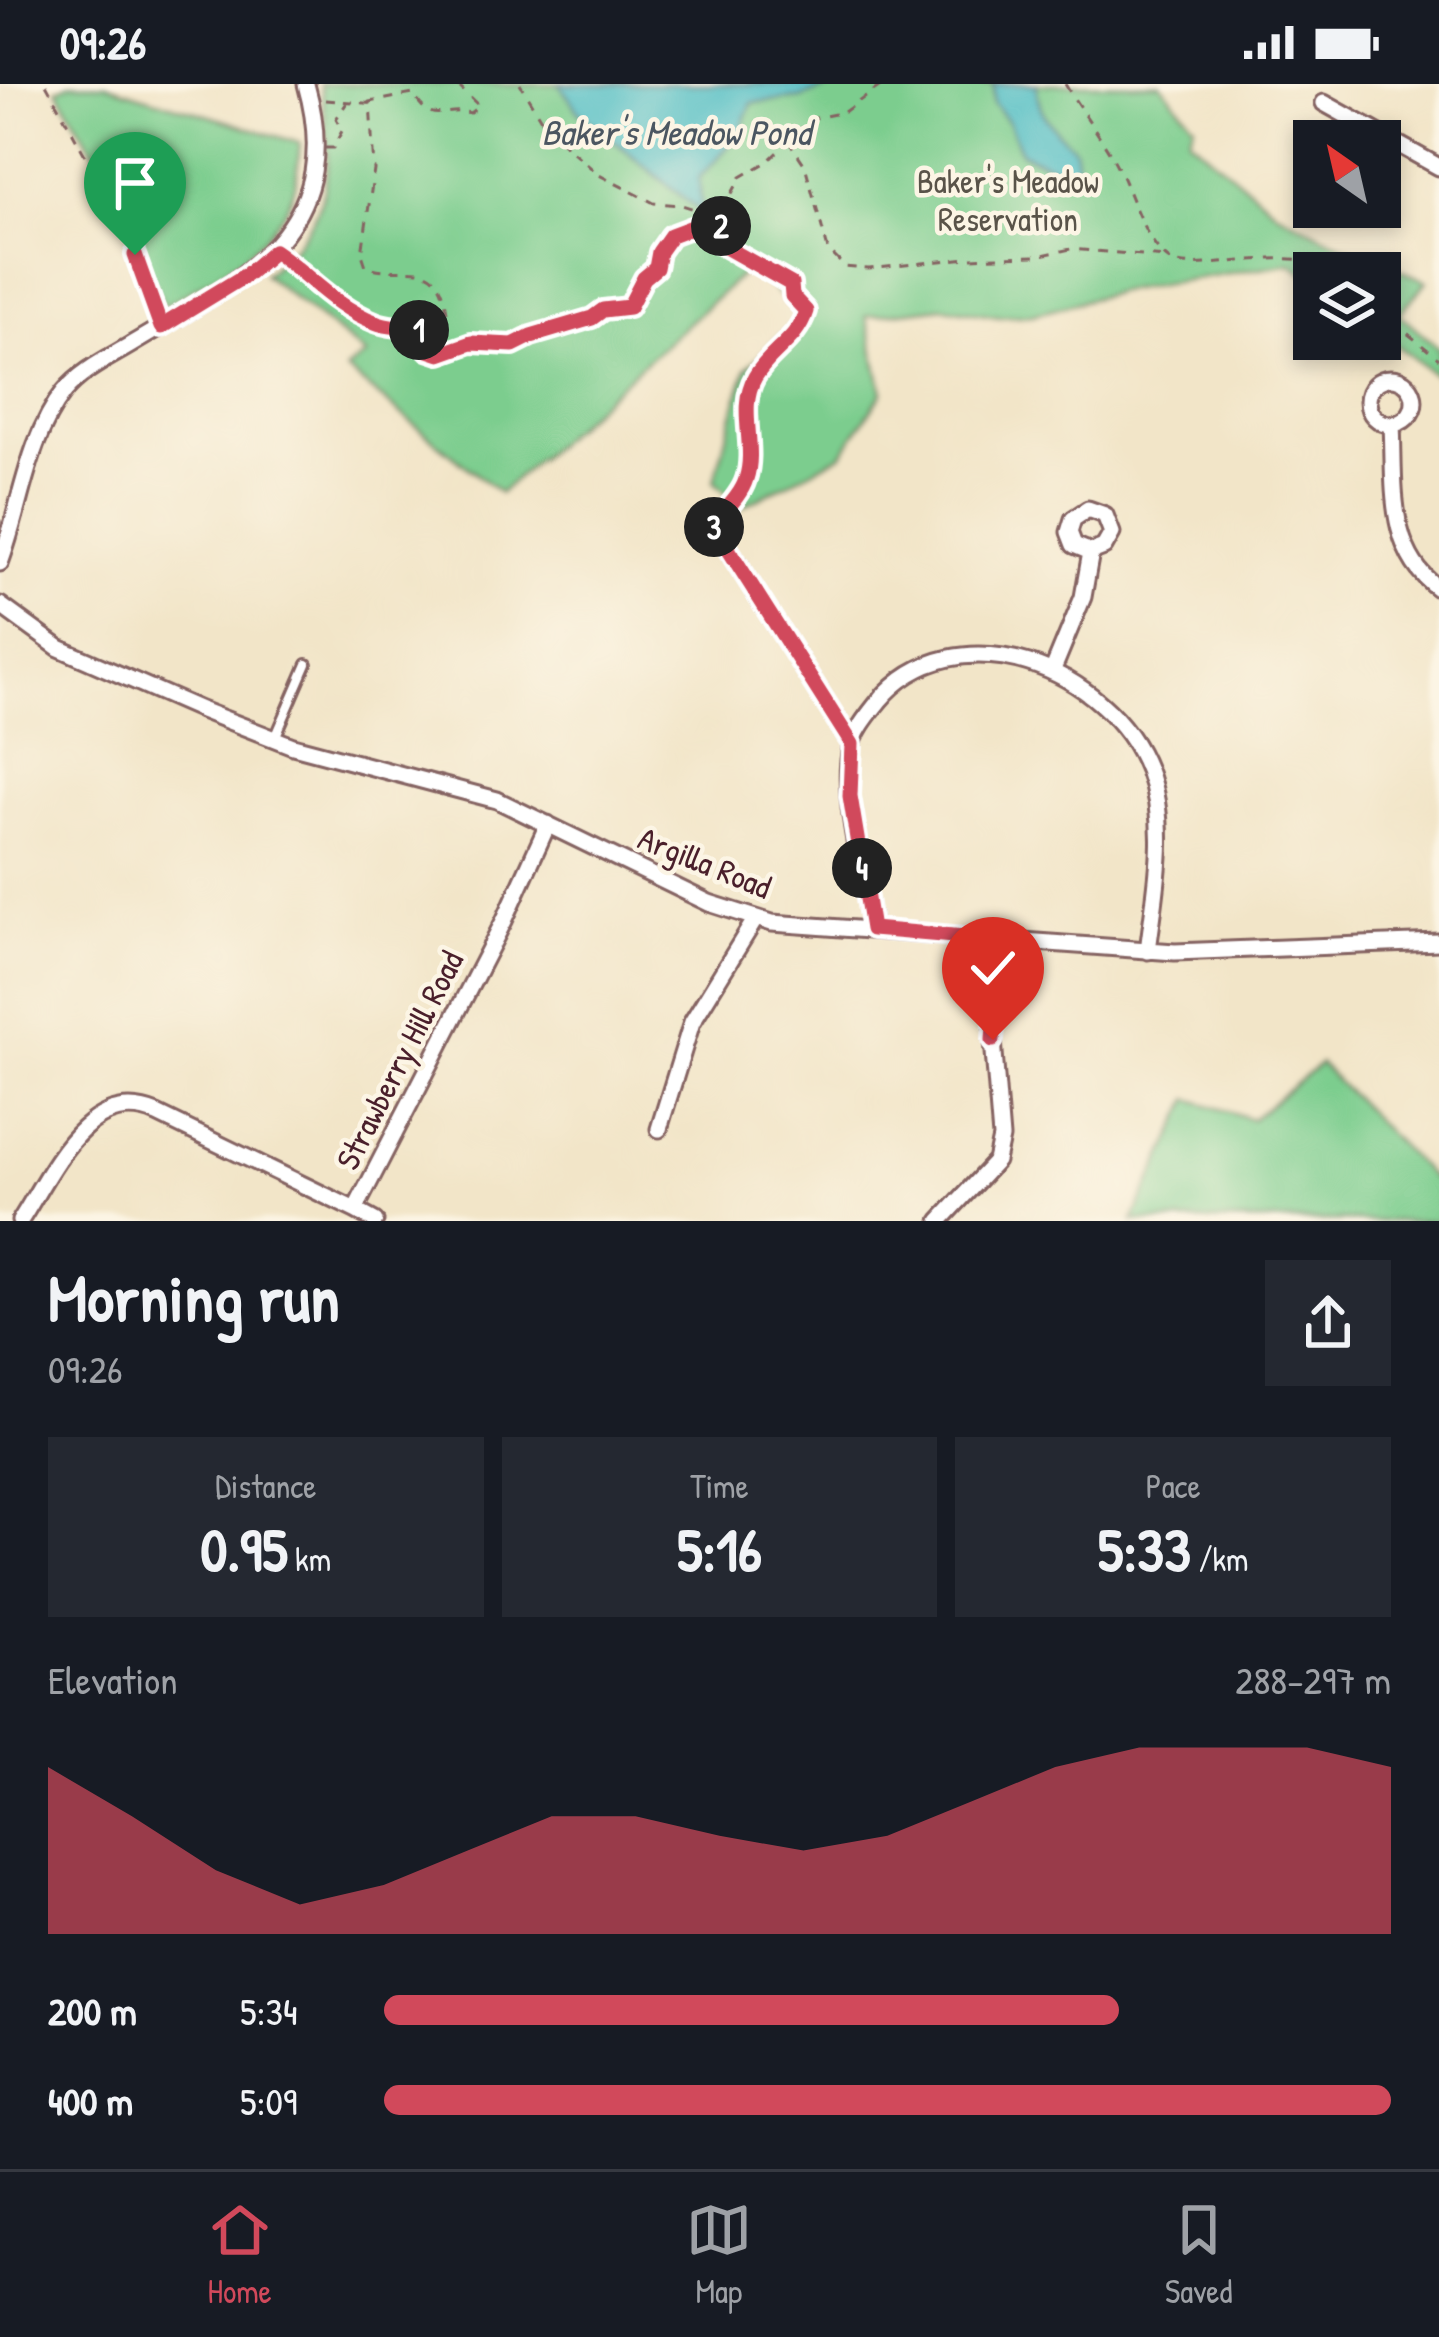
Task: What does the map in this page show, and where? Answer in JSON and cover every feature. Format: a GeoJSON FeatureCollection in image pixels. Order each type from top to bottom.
{"type":"FeatureCollection","features":[{"type":"Feature","properties":{"kind":"street"},"geometry":{"type":"LineString","coordinates":[[0,563],[46,422],[65,391],[95,366],[246,275],[274,251],[300,215],[311,187],[316,149],[308,92]]}},
{"type":"Feature","properties":{"kind":"street"},"geometry":{"type":"LineString","coordinates":[[1324,103],[1439,167]]}},
{"type":"Feature","properties":{"kind":"street"},"geometry":{"type":"LineString","coordinates":[[1392,424],[1402,544],[1413,566],[1439,589]]}},
{"type":"Feature","properties":{"kind":"street"},"geometry":{"type":"LineString","coordinates":[[713,525],[852,744]]}},
{"type":"Feature","properties":{"kind":"street"},"geometry":{"type":"LineString","coordinates":[[1052,672],[1083,597],[1091,552]]}},
{"type":"Feature","properties":{"kind":"street","name":"Argilla Road"},"geometry":{"type":"LineString","coordinates":[[0,605],[59,649],[274,739],[473,792],[709,903],[772,922],[1148,951],[1439,941]]}},
{"type":"Feature","properties":{"kind":"street"},"geometry":{"type":"LineString","coordinates":[[872,929],[850,796],[852,744],[883,696],[924,665],[986,655],[1030,662],[1052,672],[1110,712],[1131,736],[1146,765],[1160,831],[1148,951]]}},
{"type":"Feature","properties":{"kind":"street","name":"Strawberry Hill Road"},"geometry":{"type":"LineString","coordinates":[[20,1221],[89,1121],[112,1111],[136,1109],[157,1114],[355,1210],[504,921],[548,824]]}},
{"type":"Feature","properties":{"kind":"street"},"geometry":{"type":"LineString","coordinates":[[659,1129],[692,1022],[756,918]]}},
{"type":"Feature","properties":{"kind":"street"},"geometry":{"type":"LineString","coordinates":[[940,1221],[996,1160],[1001,1138],[993,1040],[1000,940]]}},
{"type":"Feature","properties":{"kind":"street"},"geometry":{"type":"LineString","coordinates":[[355,1210],[375,1221]]}},
{"type":"Feature","properties":{"kind":"lane"},"geometry":{"type":"LineString","coordinates":[[274,739],[307,664]]}},
{"type":"Feature","properties":{"kind":"path"},"geometry":{"type":"LineString","coordinates":[[46,84],[114,208],[161,327]]}},
{"type":"Feature","properties":{"kind":"path"},"geometry":{"type":"LineString","coordinates":[[370,102],[413,94],[425,112],[436,116],[456,110],[470,113],[479,106],[456,84]]}},
{"type":"Feature","properties":{"kind":"path"},"geometry":{"type":"LineString","coordinates":[[520,84],[547,129],[599,175],[654,203],[682,205],[719,217]]}},
{"type":"Feature","properties":{"kind":"path"},"geometry":{"type":"LineString","coordinates":[[713,525],[747,478],[751,445],[747,396],[755,377],[800,332],[806,311],[792,296],[791,284],[720,244],[719,217],[741,177],[766,162],[811,119],[844,112],[883,84]]}},
{"type":"Feature","properties":{"kind":"path"},"geometry":{"type":"LineString","coordinates":[[1065,84],[1105,145],[1135,210],[1166,257],[1175,263],[1202,265],[1293,258]]}},
{"type":"Feature","properties":{"kind":"path"},"geometry":{"type":"LineString","coordinates":[[308,92],[380,104],[370,102]]}},
{"type":"Feature","properties":{"kind":"path"},"geometry":{"type":"LineString","coordinates":[[316,149],[333,148],[342,131],[336,118],[350,100]]}},
{"type":"Feature","properties":{"kind":"path"},"geometry":{"type":"LineString","coordinates":[[370,102],[373,197],[362,254],[366,266],[374,269],[405,267],[434,278],[448,320],[437,336],[428,338]]}},
{"type":"Feature","properties":{"kind":"path"},"geometry":{"type":"LineString","coordinates":[[788,140],[805,165],[828,250],[845,267],[1037,256],[1071,249],[1166,257]]}},
{"type":"Feature","properties":{"kind":"path"},"geometry":{"type":"LineString","coordinates":[[274,251],[331,298],[377,324],[416,327],[428,338],[428,350],[440,354],[471,343],[513,345],[603,310],[629,307],[644,278],[656,268],[659,252],[671,235],[719,217]]}},
{"type":"Feature","properties":{"kind":"path"},"geometry":{"type":"LineString","coordinates":[[1401,328],[1439,358]]}},
{"type":"Feature","properties":{"kind":"green space"},"geometry":{"type":"Polygon","coordinates":[[[104,84],[300,143],[295,187],[280,219],[236,262],[164,306],[110,179],[57,89],[104,84]]]}},
{"type":"Feature","properties":{"kind":"green space","name":"Baker's Meadow Reservation"},"geometry":{"type":"Polygon","coordinates":[[[320,84],[1161,84],[1194,124],[1189,138],[1276,211],[1293,220],[1293,228],[1309,228],[1358,252],[1293,252],[1293,265],[1124,290],[1033,314],[999,316],[944,307],[866,316],[883,392],[841,455],[734,511],[729,495],[714,481],[746,369],[802,316],[750,267],[500,493],[346,370],[366,355],[264,274],[305,233],[317,212],[324,189],[327,140],[320,84]]]}},
{"type":"Feature","properties":{"kind":"green space"},"geometry":{"type":"Polygon","coordinates":[[[1401,270],[1427,281],[1401,312],[1401,270]]]}},
{"type":"Feature","properties":{"kind":"green space"},"geometry":{"type":"Polygon","coordinates":[[[1401,316],[1439,348],[1439,378],[1401,348],[1401,316]]]}},
{"type":"Feature","properties":{"kind":"green space"},"geometry":{"type":"Polygon","coordinates":[[[1320,1064],[1439,1185],[1439,1221],[1133,1221],[1190,1099],[1252,1119],[1320,1064]]]}},
{"type":"Feature","properties":{"kind":"water","name":"Baker's Meadow Pond"},"geometry":{"type":"Polygon","coordinates":[[[559,84],[839,84],[800,98],[752,103],[738,136],[699,178],[702,213],[579,112],[559,84]]]}},
{"type":"Feature","properties":{"kind":"water"},"geometry":{"type":"Polygon","coordinates":[[[994,84],[1037,84],[1043,112],[1074,148],[1077,166],[1055,167],[1021,153],[1009,123],[993,103],[994,84]]]}},
{"type":"Feature","properties":{"kind":"route"},"geometry":{"type":"LineString","coordinates":[[135,255],[161,327],[246,275],[274,251],[331,298],[377,324],[416,327],[428,338],[428,350],[440,354],[471,343],[513,345],[603,310],[629,307],[644,278],[656,268],[659,252],[671,235],[719,217],[720,244],[791,284],[792,296],[806,311],[800,332],[755,377],[747,396],[751,428],[747,478],[713,525],[852,744],[850,796],[872,929],[1000,940],[993,1040]]}}]}
